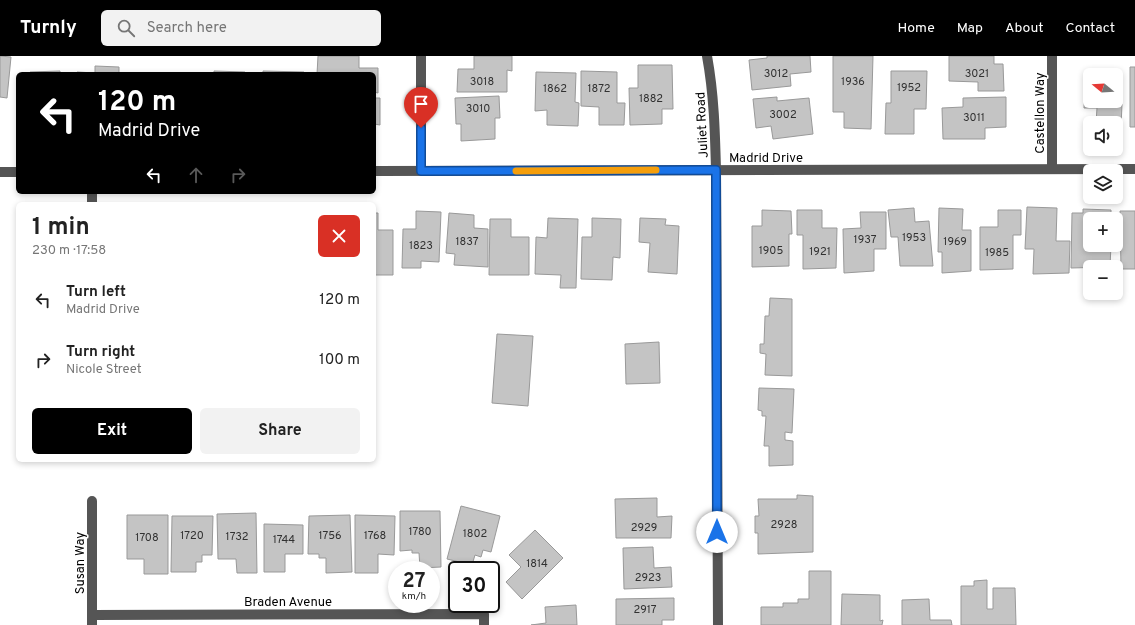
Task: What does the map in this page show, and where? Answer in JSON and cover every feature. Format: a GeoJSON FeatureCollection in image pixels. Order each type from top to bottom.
{"type":"FeatureCollection","features":[{"type":"Feature","properties":{"kind":"street"},"geometry":{"type":"LineString","coordinates":[[420,56],[421,171]]}},
{"type":"Feature","properties":{"kind":"street","name":"Juliet Road"},"geometry":{"type":"LineString","coordinates":[[707,56],[711,78],[716,170],[718,625]]}},
{"type":"Feature","properties":{"kind":"street","name":"Castellon Way"},"geometry":{"type":"LineString","coordinates":[[1052,56],[1052,169]]}},
{"type":"Feature","properties":{"kind":"street","name":"Madrid Drive"},"geometry":{"type":"LineString","coordinates":[[376,171],[1135,169]]}},
{"type":"Feature","properties":{"kind":"street"},"geometry":{"type":"LineString","coordinates":[[0,172],[16,172]]}},
{"type":"Feature","properties":{"kind":"street","name":"Susan Way"},"geometry":{"type":"LineString","coordinates":[[92,500],[92,620]]}},
{"type":"Feature","properties":{"kind":"street","name":"Braden Avenue"},"geometry":{"type":"LineString","coordinates":[[92,620],[484,614],[484,625]]}},
{"type":"Feature","properties":{"kind":"building"},"geometry":{"type":"Polygon","coordinates":[[[0,56],[11,57],[7,98],[0,97],[0,56]]]}},
{"type":"Feature","properties":{"kind":"building"},"geometry":{"type":"Polygon","coordinates":[[[318,56],[359,56],[359,68],[378,68],[378,93],[376,92],[376,72],[317,72],[318,56]]]}},
{"type":"Feature","properties":{"kind":"building"},"geometry":{"type":"Polygon","coordinates":[[[474,56],[512,56],[512,71],[507,70],[507,92],[457,92],[458,69],[474,69],[474,56]]]}},
{"type":"Feature","properties":{"kind":"building"},"geometry":{"type":"Polygon","coordinates":[[[767,56],[810,56],[811,72],[790,74],[791,86],[752,90],[749,60],[767,58],[767,56]]]}},
{"type":"Feature","properties":{"kind":"building"},"geometry":{"type":"Polygon","coordinates":[[[833,56],[873,56],[871,129],[844,128],[844,112],[833,112],[833,56]]]}},
{"type":"Feature","properties":{"kind":"building"},"geometry":{"type":"Polygon","coordinates":[[[949,56],[994,56],[994,64],[1003,64],[1004,91],[978,91],[978,82],[949,81],[949,56]]]}},
{"type":"Feature","properties":{"kind":"building"},"geometry":{"type":"Polygon","coordinates":[[[638,65],[672,65],[673,109],[662,109],[662,124],[630,125],[629,88],[638,88],[638,65]]]}},
{"type":"Feature","properties":{"kind":"building"},"geometry":{"type":"Polygon","coordinates":[[[95,66],[119,67],[119,72],[95,72],[95,66]]]}},
{"type":"Feature","properties":{"kind":"building"},"geometry":{"type":"Polygon","coordinates":[[[1130,67],[1135,67],[1135,127],[1130,127],[1130,67]]]}},
{"type":"Feature","properties":{"kind":"building"},"geometry":{"type":"Polygon","coordinates":[[[60,71],[60,72],[30,72],[60,71]]]}},
{"type":"Feature","properties":{"kind":"building"},"geometry":{"type":"Polygon","coordinates":[[[214,71],[245,72],[214,72],[214,71]]]}},
{"type":"Feature","properties":{"kind":"building"},"geometry":{"type":"Polygon","coordinates":[[[263,71],[304,72],[263,72],[263,71]]]}},
{"type":"Feature","properties":{"kind":"building"},"geometry":{"type":"Polygon","coordinates":[[[581,71],[617,72],[617,103],[625,103],[624,125],[599,125],[599,107],[581,106],[581,71]]]}},
{"type":"Feature","properties":{"kind":"building"},"geometry":{"type":"Polygon","coordinates":[[[891,71],[927,71],[926,109],[914,109],[914,134],[885,134],[886,103],[891,103],[891,71]]]}},
{"type":"Feature","properties":{"kind":"building"},"geometry":{"type":"Polygon","coordinates":[[[536,72],[576,73],[575,102],[579,103],[578,126],[547,125],[547,110],[535,111],[536,72]]]}},
{"type":"Feature","properties":{"kind":"building"},"geometry":{"type":"Polygon","coordinates":[[[499,96],[500,118],[495,118],[495,139],[461,141],[461,124],[456,124],[455,98],[499,96]]]}},
{"type":"Feature","properties":{"kind":"building"},"geometry":{"type":"Polygon","coordinates":[[[777,97],[777,101],[809,98],[813,134],[773,139],[771,126],[756,128],[753,99],[777,97]]]}},
{"type":"Feature","properties":{"kind":"building"},"geometry":{"type":"Polygon","coordinates":[[[1006,97],[1006,127],[985,128],[985,139],[943,139],[942,108],[963,107],[963,98],[1006,97]]]}},
{"type":"Feature","properties":{"kind":"building"},"geometry":{"type":"Polygon","coordinates":[[[376,98],[380,98],[380,125],[376,124],[376,98]]]}},
{"type":"Feature","properties":{"kind":"building"},"geometry":{"type":"Polygon","coordinates":[[[1097,108],[1122,108],[1121,116],[1096,116],[1097,108]]]}},
{"type":"Feature","properties":{"kind":"building"},"geometry":{"type":"Polygon","coordinates":[[[1027,207],[1057,208],[1056,241],[1070,241],[1069,273],[1033,274],[1034,249],[1025,249],[1027,207]]]}},
{"type":"Feature","properties":{"kind":"building"},"geometry":{"type":"Polygon","coordinates":[[[914,208],[915,222],[929,221],[933,266],[900,266],[898,237],[891,237],[888,210],[914,208]]]}},
{"type":"Feature","properties":{"kind":"building"},"geometry":{"type":"Polygon","coordinates":[[[939,208],[963,209],[962,230],[971,230],[971,271],[942,273],[942,252],[938,252],[939,208]]]}},
{"type":"Feature","properties":{"kind":"building"},"geometry":{"type":"Polygon","coordinates":[[[1083,209],[1111,210],[1111,212],[1083,212],[1083,209]]]}},
{"type":"Feature","properties":{"kind":"building"},"geometry":{"type":"Polygon","coordinates":[[[762,210],[791,211],[792,234],[789,234],[789,266],[752,267],[752,226],[762,226],[762,210]]]}},
{"type":"Feature","properties":{"kind":"building"},"geometry":{"type":"Polygon","coordinates":[[[797,210],[822,210],[822,228],[837,228],[836,268],[803,269],[803,235],[797,235],[797,210]]]}},
{"type":"Feature","properties":{"kind":"building"},"geometry":{"type":"Polygon","coordinates":[[[998,210],[1021,210],[1021,235],[1013,235],[1013,269],[980,270],[980,227],[998,227],[998,210]]]}},
{"type":"Feature","properties":{"kind":"building"},"geometry":{"type":"Polygon","coordinates":[[[416,211],[441,212],[439,262],[421,261],[421,268],[402,268],[403,229],[416,229],[416,211]]]}},
{"type":"Feature","properties":{"kind":"building"},"geometry":{"type":"Polygon","coordinates":[[[1135,211],[1135,269],[1123,269],[1123,260],[1121,260],[1121,252],[1123,252],[1123,212],[1120,212],[1135,211]]]}},
{"type":"Feature","properties":{"kind":"building"},"geometry":{"type":"Polygon","coordinates":[[[860,212],[886,212],[886,249],[874,249],[874,271],[844,273],[843,229],[861,228],[860,212]]]}},
{"type":"Feature","properties":{"kind":"building"},"geometry":{"type":"Polygon","coordinates":[[[376,213],[378,213],[378,230],[393,230],[393,275],[376,275],[376,213]]]}},
{"type":"Feature","properties":{"kind":"building"},"geometry":{"type":"Polygon","coordinates":[[[449,213],[474,215],[474,228],[488,229],[488,267],[454,265],[455,254],[446,253],[449,213]]]}},
{"type":"Feature","properties":{"kind":"building"},"geometry":{"type":"Polygon","coordinates":[[[1072,213],[1083,213],[1083,252],[1111,252],[1110,260],[1083,260],[1083,268],[1071,268],[1072,213]]]}},
{"type":"Feature","properties":{"kind":"building"},"geometry":{"type":"Polygon","coordinates":[[[548,218],[578,219],[576,288],[560,288],[561,275],[535,274],[536,237],[547,238],[548,218]]]}},
{"type":"Feature","properties":{"kind":"building"},"geometry":{"type":"Polygon","coordinates":[[[592,218],[621,219],[620,258],[613,257],[612,280],[581,279],[582,237],[592,237],[592,218]]]}},
{"type":"Feature","properties":{"kind":"building"},"geometry":{"type":"Polygon","coordinates":[[[640,218],[666,219],[665,225],[679,226],[677,274],[648,272],[650,243],[639,242],[640,218]]]}},
{"type":"Feature","properties":{"kind":"building"},"geometry":{"type":"Polygon","coordinates":[[[490,219],[511,219],[511,237],[529,237],[529,275],[489,275],[490,219]]]}},
{"type":"Feature","properties":{"kind":"building"},"geometry":{"type":"Polygon","coordinates":[[[770,298],[792,299],[792,376],[765,375],[766,354],[760,353],[760,344],[764,344],[765,316],[769,316],[770,298]]]}},
{"type":"Feature","properties":{"kind":"building"},"geometry":{"type":"Polygon","coordinates":[[[497,334],[533,336],[528,406],[492,403],[497,334]]]}},
{"type":"Feature","properties":{"kind":"building"},"geometry":{"type":"Polygon","coordinates":[[[659,342],[660,383],[626,384],[625,344],[659,342]]]}},
{"type":"Feature","properties":{"kind":"building"},"geometry":{"type":"Polygon","coordinates":[[[759,388],[794,389],[792,433],[785,432],[785,440],[793,441],[793,465],[769,466],[769,446],[764,446],[766,416],[762,416],[762,411],[758,410],[759,388]]]}},
{"type":"Feature","properties":{"kind":"building"},"geometry":{"type":"Polygon","coordinates":[[[797,495],[813,496],[813,552],[758,554],[758,533],[755,533],[755,516],[759,516],[758,499],[797,499],[797,495]]]}},
{"type":"Feature","properties":{"kind":"building"},"geometry":{"type":"Polygon","coordinates":[[[657,498],[657,517],[672,516],[671,538],[616,538],[615,499],[657,498]]]}},
{"type":"Feature","properties":{"kind":"building"},"geometry":{"type":"Polygon","coordinates":[[[461,506],[500,516],[491,552],[483,550],[481,557],[475,555],[473,561],[455,561],[447,559],[461,506]]]}},
{"type":"Feature","properties":{"kind":"building"},"geometry":{"type":"Polygon","coordinates":[[[400,511],[440,511],[441,567],[440,561],[420,561],[419,553],[412,553],[412,550],[400,551],[400,511]]]}},
{"type":"Feature","properties":{"kind":"building"},"geometry":{"type":"Polygon","coordinates":[[[256,513],[257,573],[237,573],[236,559],[218,559],[217,514],[256,513]]]}},
{"type":"Feature","properties":{"kind":"building"},"geometry":{"type":"Polygon","coordinates":[[[127,515],[168,515],[168,574],[144,574],[144,559],[127,559],[127,515]]]}},
{"type":"Feature","properties":{"kind":"building"},"geometry":{"type":"Polygon","coordinates":[[[350,515],[352,572],[326,573],[326,558],[319,558],[319,554],[308,554],[309,516],[350,515]]]}},
{"type":"Feature","properties":{"kind":"building"},"geometry":{"type":"Polygon","coordinates":[[[355,515],[395,516],[394,555],[378,554],[378,573],[355,573],[355,515]]]}},
{"type":"Feature","properties":{"kind":"building"},"geometry":{"type":"Polygon","coordinates":[[[172,516],[213,516],[212,555],[202,555],[202,562],[196,562],[196,572],[171,572],[172,516]]]}},
{"type":"Feature","properties":{"kind":"building"},"geometry":{"type":"Polygon","coordinates":[[[264,524],[303,525],[303,554],[285,554],[285,572],[264,572],[264,524]]]}},
{"type":"Feature","properties":{"kind":"building"},"geometry":{"type":"Polygon","coordinates":[[[535,530],[563,558],[522,599],[506,582],[521,567],[509,555],[535,530]]]}},
{"type":"Feature","properties":{"kind":"building"},"geometry":{"type":"Polygon","coordinates":[[[653,547],[654,568],[671,567],[672,587],[624,589],[623,548],[653,547]]]}},
{"type":"Feature","properties":{"kind":"building"},"geometry":{"type":"Polygon","coordinates":[[[809,571],[831,571],[831,625],[761,625],[761,607],[783,607],[783,603],[798,603],[798,599],[809,599],[809,571]]]}},
{"type":"Feature","properties":{"kind":"building"},"geometry":{"type":"Polygon","coordinates":[[[987,580],[987,609],[993,609],[993,588],[1015,588],[1016,625],[961,625],[961,586],[974,586],[974,581],[987,580]]]}},
{"type":"Feature","properties":{"kind":"building"},"geometry":{"type":"Polygon","coordinates":[[[842,594],[880,595],[880,621],[883,620],[882,625],[841,625],[842,594]]]}},
{"type":"Feature","properties":{"kind":"building"},"geometry":{"type":"Polygon","coordinates":[[[674,598],[674,620],[662,620],[662,625],[616,625],[616,599],[674,598]]]}},
{"type":"Feature","properties":{"kind":"building"},"geometry":{"type":"Polygon","coordinates":[[[929,599],[930,620],[951,620],[952,625],[902,625],[902,600],[929,599]]]}},
{"type":"Feature","properties":{"kind":"building"},"geometry":{"type":"Polygon","coordinates":[[[576,605],[577,625],[531,625],[546,623],[545,607],[576,605]]]}},
{"type":"Feature","properties":{"kind":"slow traffic"},"geometry":{"type":"LineString","coordinates":[[516,171],[656,170]]}},
{"type":"Feature","properties":{"kind":"route"},"geometry":{"type":"LineString","coordinates":[[421,128],[421,171],[716,170],[717,532]]}}]}
